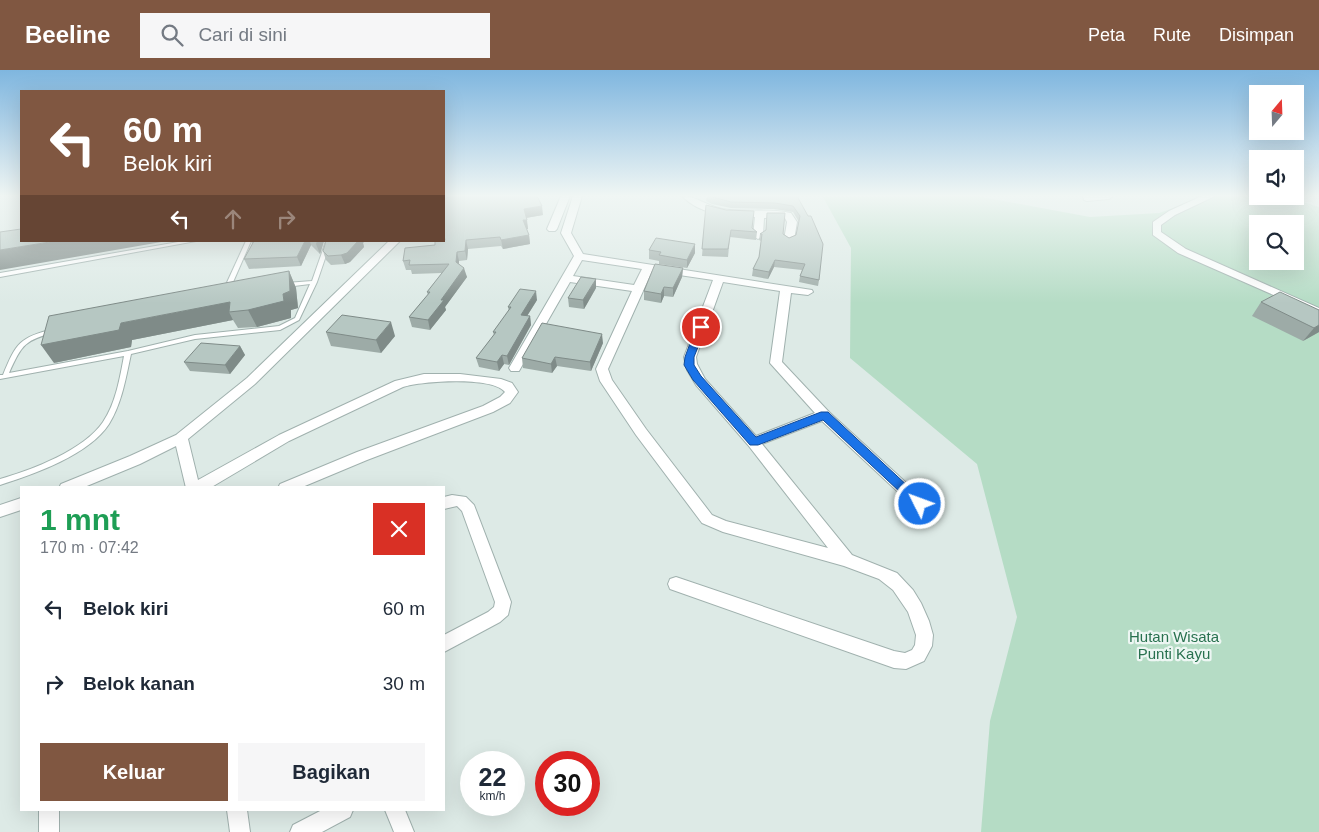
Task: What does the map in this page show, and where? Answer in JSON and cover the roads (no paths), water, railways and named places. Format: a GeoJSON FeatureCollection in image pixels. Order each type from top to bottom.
{"type":"FeatureCollection","features":[{"type":"Feature","properties":{"kind":"street"},"geometry":{"type":"LineString","coordinates":[[566,232],[579,256]]}},
{"type":"Feature","properties":{"kind":"street"},"geometry":{"type":"LineString","coordinates":[[758,232],[758,236]]}},
{"type":"Feature","properties":{"kind":"street"},"geometry":{"type":"LineString","coordinates":[[789,240],[790,232]]}},
{"type":"Feature","properties":{"kind":"street"},"geometry":{"type":"LineString","coordinates":[[1156,232],[1182,251],[1319,312]]}},
{"type":"Feature","properties":{"kind":"street"},"geometry":{"type":"LineString","coordinates":[[71,486],[135,460],[182,438],[251,381],[394,242]]}},
{"type":"Feature","properties":{"kind":"street"},"geometry":{"type":"LineString","coordinates":[[579,256],[808,292]]}},
{"type":"Feature","properties":{"kind":"street"},"geometry":{"type":"LineString","coordinates":[[515,368],[579,256]]}},
{"type":"Feature","properties":{"kind":"street"},"geometry":{"type":"LineString","coordinates":[[648,267],[602,369],[606,381],[641,432],[707,519],[723,526],[846,560],[889,576],[897,582],[922,621],[925,636],[922,651],[916,658],[904,661],[873,653],[676,584]]}},
{"type":"Feature","properties":{"kind":"street"},"geometry":{"type":"LineString","coordinates":[[718,277],[690,357],[689,365],[697,378],[754,442],[846,560]]}},
{"type":"Feature","properties":{"kind":"street"},"geometry":{"type":"LineString","coordinates":[[568,278],[637,289]]}},
{"type":"Feature","properties":{"kind":"street"},"geometry":{"type":"LineString","coordinates":[[786,289],[776,363],[824,415],[932,515]]}},
{"type":"Feature","properties":{"kind":"street"},"geometry":{"type":"LineString","coordinates":[[205,486],[284,438],[412,379],[428,376],[497,382],[508,386],[512,392],[505,400],[488,409],[362,456],[290,486]]}},
{"type":"Feature","properties":{"kind":"street"},"geometry":{"type":"LineString","coordinates":[[754,442],[824,415]]}},
{"type":"Feature","properties":{"kind":"street"},"geometry":{"type":"LineString","coordinates":[[182,438],[193,486]]}},
{"type":"Feature","properties":{"kind":"street"},"geometry":{"type":"LineString","coordinates":[[445,503],[456,499],[464,501],[469,509],[503,602],[502,610],[494,617],[445,643]]}},
{"type":"Feature","properties":{"kind":"street"},"geometry":{"type":"LineString","coordinates":[[0,511],[20,504]]}},
{"type":"Feature","properties":{"kind":"street"},"geometry":{"type":"LineString","coordinates":[[49,811],[49,832]]}},
{"type":"Feature","properties":{"kind":"street"},"geometry":{"type":"LineString","coordinates":[[237,811],[240,832]]}},
{"type":"Feature","properties":{"kind":"street"},"geometry":{"type":"LineString","coordinates":[[300,832],[341,811]]}},
{"type":"Feature","properties":{"kind":"street"},"geometry":{"type":"LineString","coordinates":[[395,811],[404,832]]}},
{"type":"Feature","properties":{"kind":"lane"},"geometry":{"type":"LineString","coordinates":[[0,275],[188,242]]}},
{"type":"Feature","properties":{"kind":"lane"},"geometry":{"type":"LineString","coordinates":[[235,291],[225,293],[249,242]]}},
{"type":"Feature","properties":{"kind":"lane"},"geometry":{"type":"LineString","coordinates":[[2,376],[128,353],[195,337],[280,328],[297,319],[314,282],[329,242]]}},
{"type":"Feature","properties":{"kind":"lane"},"geometry":{"type":"LineString","coordinates":[[284,286],[314,282]]}},
{"type":"Feature","properties":{"kind":"lane"},"geometry":{"type":"LineString","coordinates":[[2,376],[19,344],[31,336],[59,330]]}},
{"type":"Feature","properties":{"kind":"lane"},"geometry":{"type":"LineString","coordinates":[[0,482],[72,453],[91,440],[106,423],[121,385],[128,353]]}},
{"type":"Feature","properties":{"kind":"park label","name":"Hutan Wisata Punti Kayu"},"geometry":{"type":"Point","coordinates":[1174,644]}}]}
